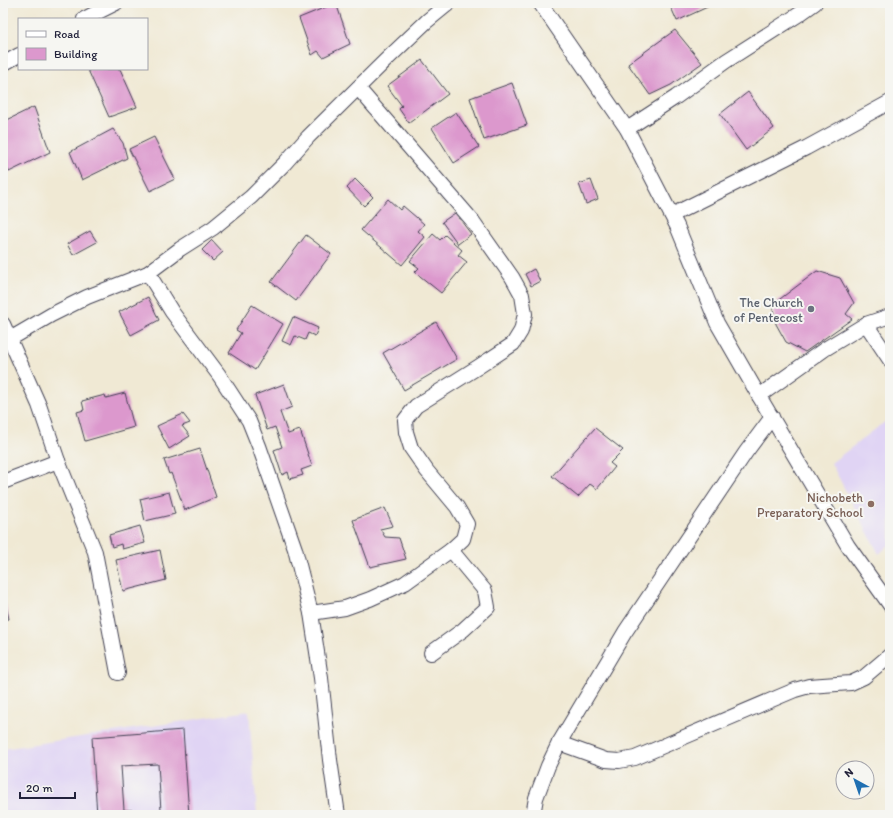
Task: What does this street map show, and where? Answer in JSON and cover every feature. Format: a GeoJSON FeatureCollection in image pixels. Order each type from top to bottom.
{"type":"FeatureCollection","features":[{"type":"Feature","properties":{"kind":"street"},"geometry":{"type":"LineString","coordinates":[[86,18],[116,3]]}},
{"type":"Feature","properties":{"kind":"street"},"geometry":{"type":"LineString","coordinates":[[10,340],[51,315],[87,297],[148,273],[180,249],[213,228],[251,198],[308,137],[427,21],[449,3]]}},
{"type":"Feature","properties":{"kind":"street"},"geometry":{"type":"LineString","coordinates":[[540,3],[627,129],[672,215],[717,322],[848,546],[890,605]]}},
{"type":"Feature","properties":{"kind":"street"},"geometry":{"type":"LineString","coordinates":[[627,129],[676,97],[726,61],[815,3]]}},
{"type":"Feature","properties":{"kind":"street"},"geometry":{"type":"LineString","coordinates":[[3,64],[18,56]]}},
{"type":"Feature","properties":{"kind":"street"},"geometry":{"type":"LineString","coordinates":[[311,613],[345,608],[370,599],[405,583],[452,550],[463,538],[467,524],[457,507],[427,471],[411,448],[406,432],[405,420],[416,406],[513,344],[521,331],[525,314],[522,295],[472,220],[358,88]]}},
{"type":"Feature","properties":{"kind":"street"},"geometry":{"type":"LineString","coordinates":[[672,215],[806,148],[890,102]]}},
{"type":"Feature","properties":{"kind":"street"},"geometry":{"type":"LineString","coordinates":[[148,273],[172,312],[220,375],[249,421],[259,446],[295,549],[311,613],[321,678],[338,815]]}},
{"type":"Feature","properties":{"kind":"street"},"geometry":{"type":"LineString","coordinates":[[759,396],[825,348],[866,324],[890,316]]}},
{"type":"Feature","properties":{"kind":"street"},"geometry":{"type":"LineString","coordinates":[[3,324],[39,405],[58,461],[95,552],[118,673]]}},
{"type":"Feature","properties":{"kind":"street"},"geometry":{"type":"LineString","coordinates":[[866,324],[890,360]]}},
{"type":"Feature","properties":{"kind":"street"},"geometry":{"type":"LineString","coordinates":[[533,815],[536,798],[545,772],[559,743],[625,632],[746,452],[772,417]]}},
{"type":"Feature","properties":{"kind":"street"},"geometry":{"type":"LineString","coordinates":[[3,482],[58,461]]}},
{"type":"Feature","properties":{"kind":"street"},"geometry":{"type":"LineString","coordinates":[[431,653],[463,630],[488,607],[485,591],[452,550]]}},
{"type":"Feature","properties":{"kind":"street"},"geometry":{"type":"LineString","coordinates":[[559,743],[606,760],[619,761],[635,758],[795,690],[809,686],[851,683],[864,677],[890,655]]}},
{"type":"Feature","properties":{"kind":"shaded area","name":"Nichobeth Preparatory School"},"geometry":{"type":"Polygon","coordinates":[[[890,418],[890,544],[879,554],[831,463],[890,418]]]}},
{"type":"Feature","properties":{"kind":"shaded area"},"geometry":{"type":"Polygon","coordinates":[[[249,711],[257,815],[3,815],[3,749],[249,711]]]}},
{"type":"Feature","properties":{"kind":"building"},"geometry":{"type":"Polygon","coordinates":[[[336,3],[350,44],[323,57],[318,51],[312,55],[299,18],[336,3]]]}},
{"type":"Feature","properties":{"kind":"building"},"geometry":{"type":"Polygon","coordinates":[[[669,3],[716,3],[677,21],[669,3]]]}},
{"type":"Feature","properties":{"kind":"building"},"geometry":{"type":"Polygon","coordinates":[[[675,30],[702,63],[671,85],[650,95],[628,64],[675,30]]]}},
{"type":"Feature","properties":{"kind":"building"},"geometry":{"type":"Polygon","coordinates":[[[422,60],[448,94],[409,123],[399,109],[402,106],[387,86],[422,60]]]}},
{"type":"Feature","properties":{"kind":"building"},"geometry":{"type":"Polygon","coordinates":[[[88,70],[120,70],[137,107],[109,117],[88,70]]]}},
{"type":"Feature","properties":{"kind":"building"},"geometry":{"type":"Polygon","coordinates":[[[512,83],[527,125],[484,140],[470,98],[512,83]]]}},
{"type":"Feature","properties":{"kind":"building"},"geometry":{"type":"Polygon","coordinates":[[[748,92],[774,128],[746,150],[720,114],[748,92]]]}},
{"type":"Feature","properties":{"kind":"building"},"geometry":{"type":"Polygon","coordinates":[[[34,107],[50,152],[9,172],[3,159],[3,122],[34,107]]]}},
{"type":"Feature","properties":{"kind":"building"},"geometry":{"type":"Polygon","coordinates":[[[456,112],[479,147],[454,163],[432,128],[456,112]]]}},
{"type":"Feature","properties":{"kind":"building"},"geometry":{"type":"Polygon","coordinates":[[[113,129],[123,143],[127,158],[82,180],[70,152],[113,129]]]}},
{"type":"Feature","properties":{"kind":"building"},"geometry":{"type":"Polygon","coordinates":[[[154,137],[175,179],[150,191],[129,149],[154,137]]]}},
{"type":"Feature","properties":{"kind":"building"},"geometry":{"type":"Polygon","coordinates":[[[355,179],[373,197],[364,206],[347,188],[355,179]]]}},
{"type":"Feature","properties":{"kind":"building"},"geometry":{"type":"Polygon","coordinates":[[[591,180],[598,199],[586,204],[579,184],[591,180]]]}},
{"type":"Feature","properties":{"kind":"building"},"geometry":{"type":"Polygon","coordinates":[[[388,199],[400,210],[403,206],[424,224],[418,231],[425,237],[402,265],[361,230],[388,199]]]}},
{"type":"Feature","properties":{"kind":"building"},"geometry":{"type":"Polygon","coordinates":[[[455,213],[471,234],[458,244],[442,222],[455,213]]]}},
{"type":"Feature","properties":{"kind":"building"},"geometry":{"type":"Polygon","coordinates":[[[90,231],[97,242],[73,255],[67,244],[90,231]]]}},
{"type":"Feature","properties":{"kind":"building"},"geometry":{"type":"Polygon","coordinates":[[[433,234],[440,240],[445,235],[462,250],[458,255],[467,262],[441,293],[415,272],[419,268],[410,261],[433,234]]]}},
{"type":"Feature","properties":{"kind":"building"},"geometry":{"type":"Polygon","coordinates":[[[306,235],[331,254],[296,301],[271,282],[306,235]]]}},
{"type":"Feature","properties":{"kind":"building"},"geometry":{"type":"Polygon","coordinates":[[[212,240],[223,252],[213,261],[202,250],[212,240]]]}},
{"type":"Feature","properties":{"kind":"building"},"geometry":{"type":"Polygon","coordinates":[[[534,269],[540,281],[531,286],[525,274],[534,269]]]}},
{"type":"Feature","properties":{"kind":"building","name":"The Church of Pentecost"},"geometry":{"type":"Polygon","coordinates":[[[817,271],[840,278],[854,303],[846,314],[852,319],[805,352],[786,342],[776,324],[772,305],[817,271]]]}},
{"type":"Feature","properties":{"kind":"building"},"geometry":{"type":"Polygon","coordinates":[[[148,297],[159,320],[131,335],[119,312],[148,297]]]}},
{"type":"Feature","properties":{"kind":"building"},"geometry":{"type":"Polygon","coordinates":[[[252,305],[283,324],[255,370],[229,353],[241,333],[236,330],[252,305]]]}},
{"type":"Feature","properties":{"kind":"building"},"geometry":{"type":"Polygon","coordinates":[[[293,317],[318,328],[315,336],[308,333],[305,340],[295,336],[291,345],[282,341],[293,317]]]}},
{"type":"Feature","properties":{"kind":"building"},"geometry":{"type":"Polygon","coordinates":[[[436,322],[457,359],[404,390],[383,353],[436,322]]]}},
{"type":"Feature","properties":{"kind":"building"},"geometry":{"type":"Polygon","coordinates":[[[284,384],[292,407],[280,412],[288,434],[300,430],[312,466],[301,470],[303,475],[290,479],[288,472],[282,475],[274,450],[282,447],[275,427],[267,430],[255,395],[284,384]]]}},
{"type":"Feature","properties":{"kind":"building"},"geometry":{"type":"Polygon","coordinates":[[[125,393],[134,427],[85,441],[77,412],[84,410],[82,401],[105,395],[106,398],[125,393]]]}},
{"type":"Feature","properties":{"kind":"building"},"geometry":{"type":"Polygon","coordinates":[[[183,414],[190,423],[182,426],[190,436],[169,449],[157,426],[183,414]]]}},
{"type":"Feature","properties":{"kind":"building"},"geometry":{"type":"Polygon","coordinates":[[[595,428],[623,450],[610,463],[615,467],[597,489],[590,484],[578,497],[552,476],[595,428]]]}},
{"type":"Feature","properties":{"kind":"building"},"geometry":{"type":"Polygon","coordinates":[[[200,449],[216,497],[185,510],[171,473],[169,474],[164,460],[200,449]]]}},
{"type":"Feature","properties":{"kind":"building"},"geometry":{"type":"Polygon","coordinates":[[[169,492],[175,514],[145,521],[140,499],[169,492]]]}},
{"type":"Feature","properties":{"kind":"building"},"geometry":{"type":"Polygon","coordinates":[[[385,508],[393,526],[380,529],[385,537],[399,538],[406,559],[370,567],[353,520],[385,508]]]}},
{"type":"Feature","properties":{"kind":"building"},"geometry":{"type":"Polygon","coordinates":[[[140,526],[145,543],[122,549],[121,544],[112,547],[109,535],[140,526]]]}},
{"type":"Feature","properties":{"kind":"building"},"geometry":{"type":"Polygon","coordinates":[[[160,550],[166,580],[123,591],[116,560],[160,550]]]}},
{"type":"Feature","properties":{"kind":"building"},"geometry":{"type":"Polygon","coordinates":[[[3,593],[9,619],[3,620],[3,593]]]}},
{"type":"Feature","properties":{"kind":"building"},"geometry":{"type":"Polygon","coordinates":[[[183,730],[189,815],[154,815],[153,811],[161,811],[158,764],[121,766],[124,810],[132,810],[132,815],[97,815],[92,737],[183,730]]]}},
{"type":"Feature","properties":{"kind":"place","name":"The Church of Pentecost"},"geometry":{"type":"Point","coordinates":[811,309]}},
{"type":"Feature","properties":{"kind":"place","name":"Nichobeth Preparatory School"},"geometry":{"type":"Point","coordinates":[871,504]}}]}
